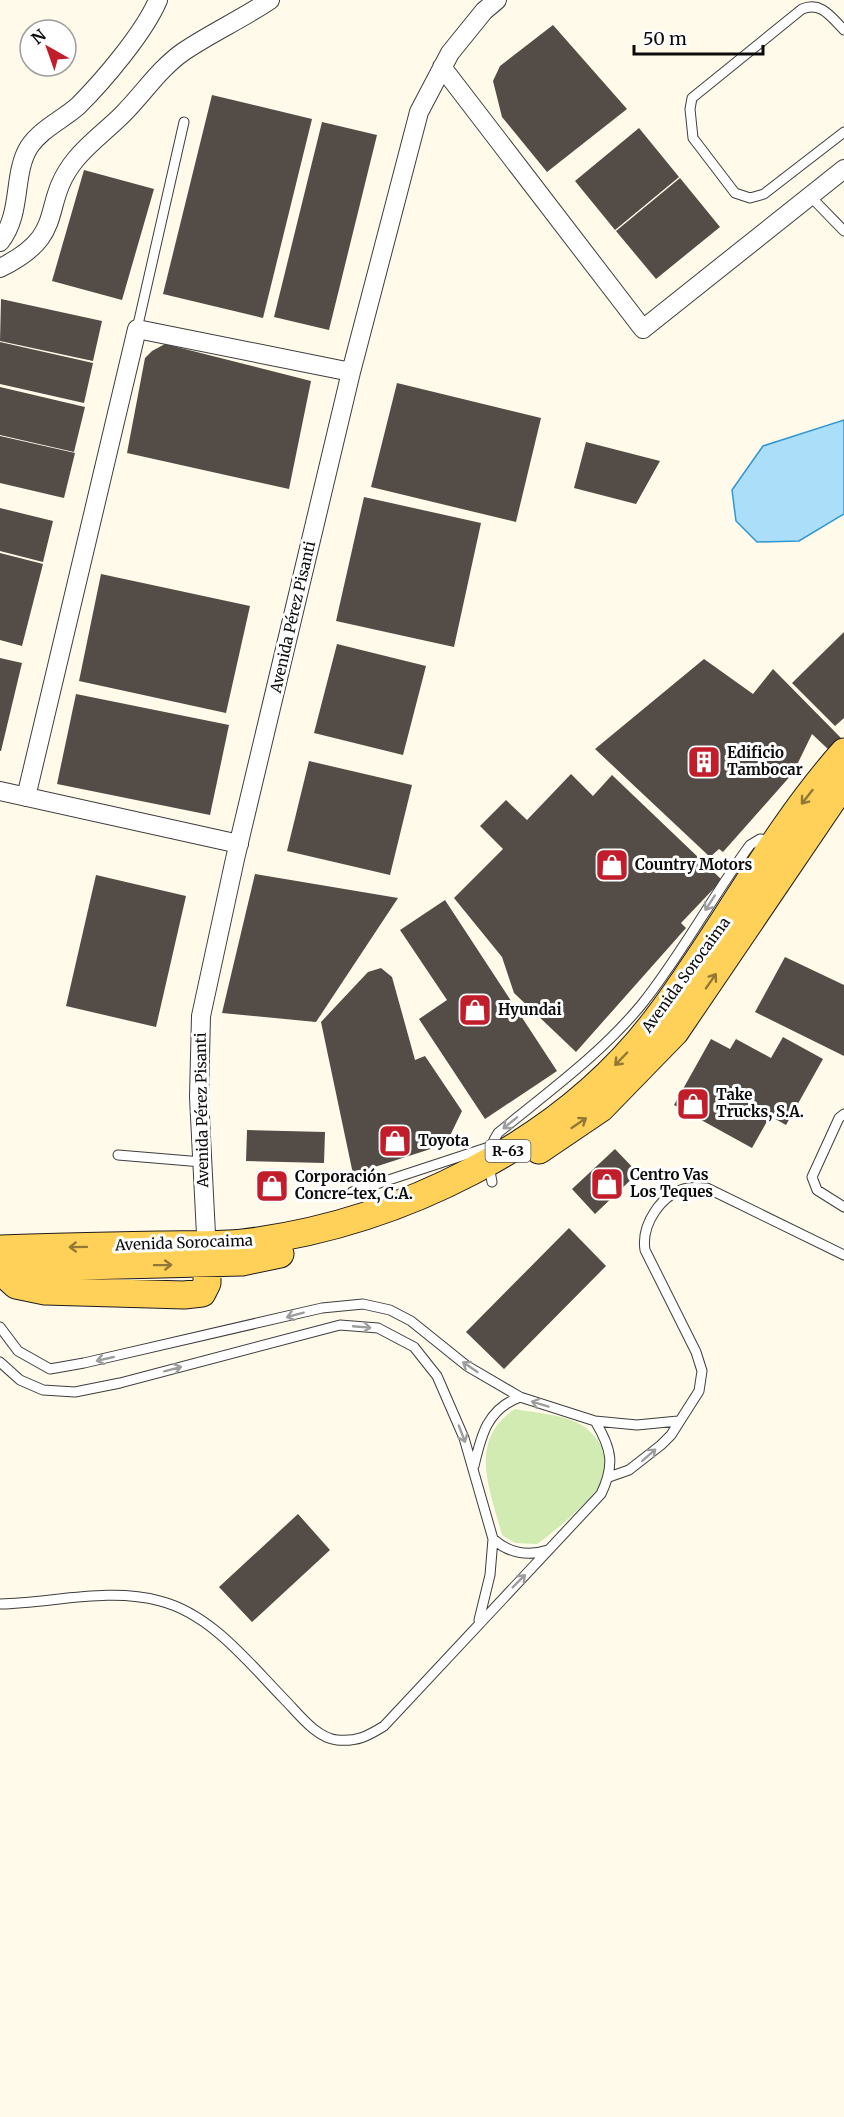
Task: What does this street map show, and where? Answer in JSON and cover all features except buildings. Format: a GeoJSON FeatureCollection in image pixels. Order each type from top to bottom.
{"type":"FeatureCollection","features":[{"type":"Feature","properties":{"kind":"main road","name":"Avenida Sorocaima"},"geometry":{"type":"LineString","coordinates":[[490,1164],[533,1134],[622,1059],[654,1023],[800,806],[844,752]]}},
{"type":"Feature","properties":{"kind":"main road","name":"Avenida Sorocaima"},"geometry":{"type":"LineString","coordinates":[[0,1249],[207,1254],[240,1243],[296,1235],[348,1221],[438,1188],[601,1108],[675,1032],[844,783]]}},
{"type":"Feature","properties":{"kind":"main road"},"geometry":{"type":"LineString","coordinates":[[0,1269],[16,1285],[45,1291],[184,1295],[202,1293],[207,1283],[207,1254]]}},
{"type":"Feature","properties":{"kind":"street"},"geometry":{"type":"LineString","coordinates":[[0,242],[13,220],[24,161],[29,148],[39,136],[77,106],[141,31],[158,0]]}},
{"type":"Feature","properties":{"kind":"street"},"geometry":{"type":"LineString","coordinates":[[0,267],[19,258],[39,242],[49,226],[67,172],[169,64],[270,0]]}},
{"type":"Feature","properties":{"kind":"street","name":"Avenida Pérez Pisanti"},"geometry":{"type":"LineString","coordinates":[[207,1254],[199,1096],[201,1016],[239,844],[351,372],[419,112],[442,67],[463,36],[497,0]]}},
{"type":"Feature","properties":{"kind":"street"},"geometry":{"type":"LineString","coordinates":[[442,67],[643,329],[844,169]]}},
{"type":"Feature","properties":{"kind":"street"},"geometry":{"type":"LineString","coordinates":[[26,797],[138,329],[351,372]]}},
{"type":"Feature","properties":{"kind":"street"},"geometry":{"type":"LineString","coordinates":[[0,791],[239,844]]}},
{"type":"Feature","properties":{"kind":"lane"},"geometry":{"type":"LineString","coordinates":[[844,30],[820,6],[811,5],[802,9],[692,98],[690,109],[693,138],[735,193],[750,198],[764,194],[844,132]]}},
{"type":"Feature","properties":{"kind":"lane"},"geometry":{"type":"LineString","coordinates":[[138,329],[184,122]]}},
{"type":"Feature","properties":{"kind":"lane"},"geometry":{"type":"LineString","coordinates":[[810,196],[844,231]]}},
{"type":"Feature","properties":{"kind":"lane"},"geometry":{"type":"LineString","coordinates":[[844,1114],[839,1118],[812,1177],[818,1190],[844,1207]]}},
{"type":"Feature","properties":{"kind":"lane"},"geometry":{"type":"LineString","coordinates":[[118,1155],[202,1162]]}},
{"type":"Feature","properties":{"kind":"lane"},"geometry":{"type":"LineString","coordinates":[[352,1192],[490,1164]]}},
{"type":"Feature","properties":{"kind":"lane"},"geometry":{"type":"LineString","coordinates":[[609,1477],[629,1470],[645,1460],[671,1435],[699,1391],[702,1371],[689,1334],[671,1305],[645,1250],[643,1238],[648,1223],[667,1198],[686,1188],[707,1188],[844,1255]]}},
{"type":"Feature","properties":{"kind":"lane"},"geometry":{"type":"LineString","coordinates":[[0,1327],[18,1351],[50,1369],[96,1361],[322,1308],[363,1304],[390,1310],[411,1321],[467,1366],[520,1397],[596,1421],[637,1425],[678,1421]]}},
{"type":"Feature","properties":{"kind":"lane"},"geometry":{"type":"LineString","coordinates":[[0,1362],[20,1380],[43,1390],[75,1392],[120,1383],[339,1325],[378,1328],[414,1347],[437,1376],[464,1438],[493,1539],[490,1575],[478,1622]]}},
{"type":"Feature","properties":{"kind":"lane"},"geometry":{"type":"LineString","coordinates":[[473,1469],[487,1423],[500,1407],[520,1397]]}},
{"type":"Feature","properties":{"kind":"lane"},"geometry":{"type":"LineString","coordinates":[[0,1604],[121,1595],[160,1601],[193,1614],[229,1642],[309,1725],[335,1740],[363,1739],[384,1726],[478,1622],[551,1550],[601,1494],[609,1477],[609,1448],[596,1421]]}},
{"type":"Feature","properties":{"kind":"lane"},"geometry":{"type":"LineString","coordinates":[[493,1539],[506,1550],[537,1554],[551,1550]]}},
{"type":"Feature","properties":{"kind":"green space"},"geometry":{"type":"Polygon","coordinates":[[[515,1409],[555,1416],[578,1423],[590,1431],[600,1443],[606,1456],[607,1471],[597,1489],[566,1521],[537,1544],[515,1543],[502,1535],[488,1483],[487,1451],[491,1436],[500,1422],[515,1409]]]}},
{"type":"Feature","properties":{"kind":"water"},"geometry":{"type":"Polygon","coordinates":[[[844,420],[844,514],[799,541],[757,542],[736,521],[732,490],[763,446],[844,420]]]}},
{"type":"Feature","properties":{"kind":"place","name":"Edificio Tambocar"},"geometry":{"type":"Point","coordinates":[704,762]}},
{"type":"Feature","properties":{"kind":"place","name":"Country Motors"},"geometry":{"type":"Point","coordinates":[612,865]}},
{"type":"Feature","properties":{"kind":"place","name":"Hyundai"},"geometry":{"type":"Point","coordinates":[475,1010]}},
{"type":"Feature","properties":{"kind":"place","name":"Take Trucks, S.A."},"geometry":{"type":"Point","coordinates":[693,1104]}},
{"type":"Feature","properties":{"kind":"place","name":"Toyota"},"geometry":{"type":"Point","coordinates":[395,1141]}},
{"type":"Feature","properties":{"kind":"place","name":"Centro Vas Los Teques"},"geometry":{"type":"Point","coordinates":[607,1184]}},
{"type":"Feature","properties":{"kind":"place","name":"Corporación Concre-tex, C.A."},"geometry":{"type":"Point","coordinates":[272,1186]}}]}
